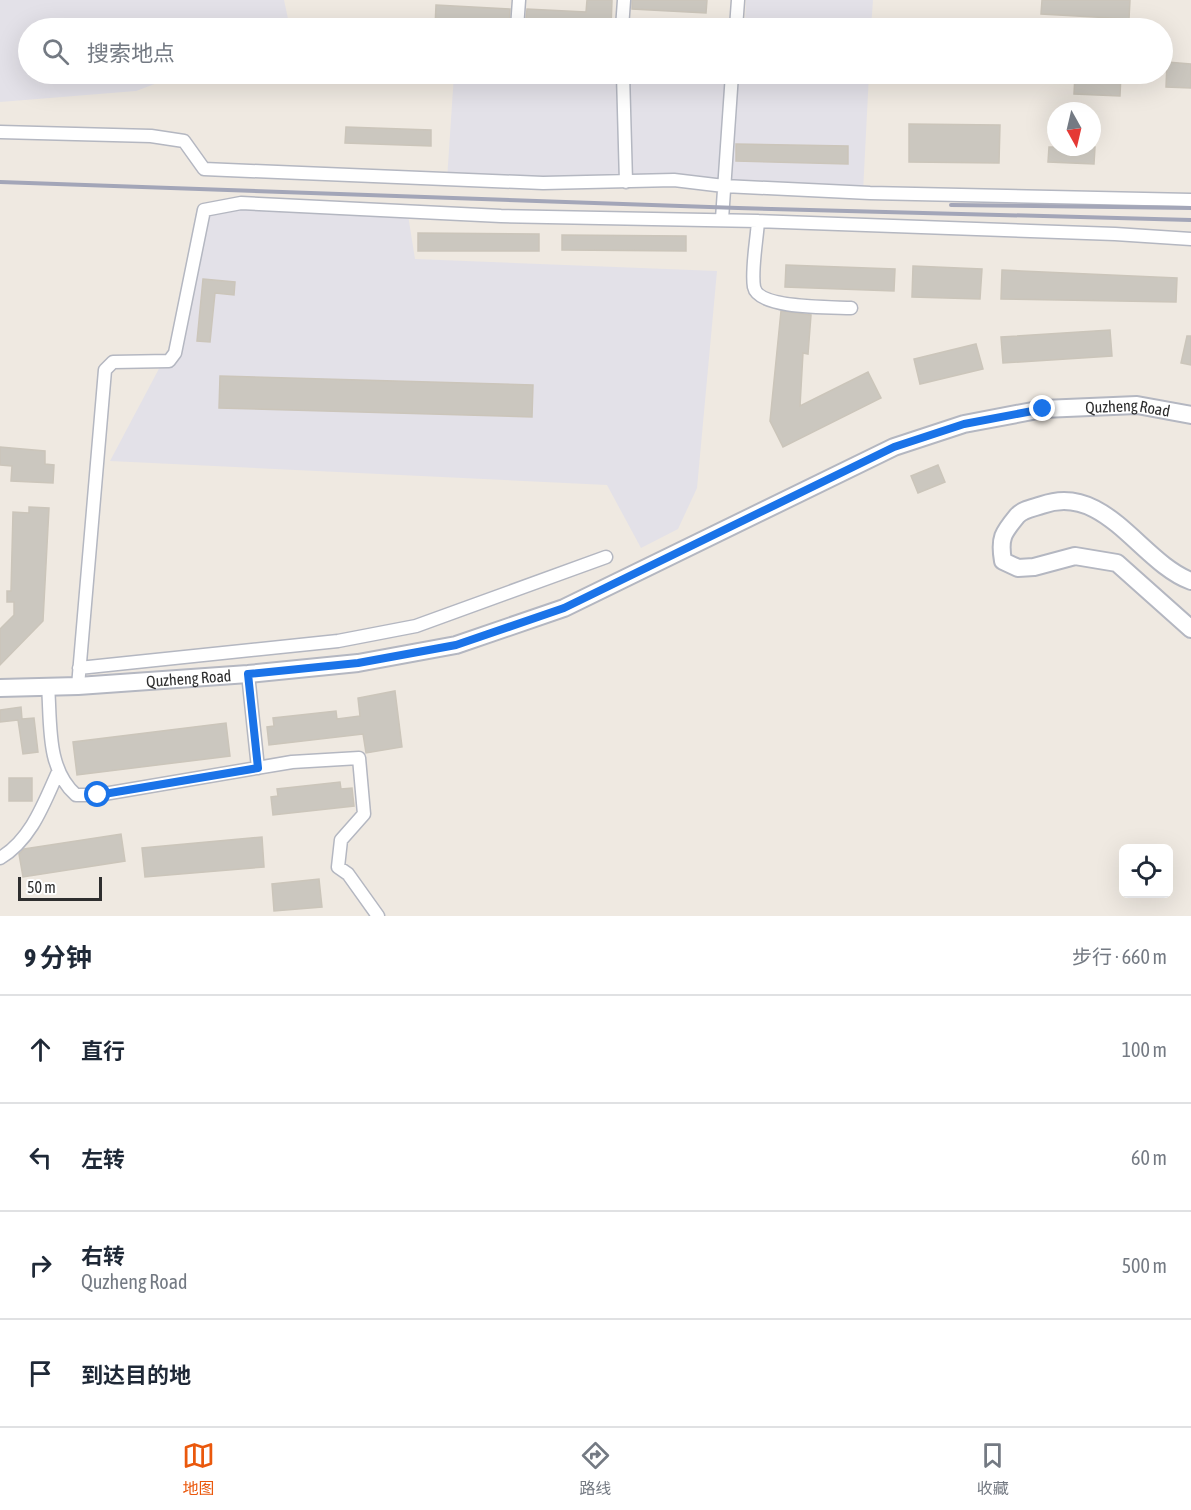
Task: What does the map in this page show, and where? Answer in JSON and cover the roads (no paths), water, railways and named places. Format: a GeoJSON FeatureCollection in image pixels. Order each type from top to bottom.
{"type":"FeatureCollection","features":[{"type":"Feature","properties":{"kind":"main road","name":"Quzheng Road"},"geometry":{"type":"LineString","coordinates":[[0,688],[78,686],[248,674],[358,663],[456,645],[553,612],[894,447],[964,424],[1043,409],[1137,405],[1191,415]]}},
{"type":"Feature","properties":{"kind":"main road"},"geometry":{"type":"LineString","coordinates":[[1191,581],[1180,577],[1151,555],[1131,533],[1092,507],[1055,500],[1020,512],[1005,530],[1000,544],[1003,561],[1018,568],[1034,567],[1075,556],[1117,562],[1191,629]]}},
{"type":"Feature","properties":{"kind":"street"},"geometry":{"type":"LineString","coordinates":[[518,18],[519,0]]}},
{"type":"Feature","properties":{"kind":"street"},"geometry":{"type":"LineString","coordinates":[[623,18],[624,0]]}},
{"type":"Feature","properties":{"kind":"street"},"geometry":{"type":"LineString","coordinates":[[737,18],[738,0]]}},
{"type":"Feature","properties":{"kind":"street"},"geometry":{"type":"LineString","coordinates":[[623,84],[626,182]]}},
{"type":"Feature","properties":{"kind":"street"},"geometry":{"type":"LineString","coordinates":[[722,219],[731,84]]}},
{"type":"Feature","properties":{"kind":"street"},"geometry":{"type":"LineString","coordinates":[[0,132],[150,136],[184,141],[204,169],[543,183],[674,180],[724,186],[870,193],[1191,200]]}},
{"type":"Feature","properties":{"kind":"street"},"geometry":{"type":"LineString","coordinates":[[78,686],[105,370],[113,362],[169,361],[175,353],[204,210],[242,203],[501,216],[722,219],[1191,239]]}},
{"type":"Feature","properties":{"kind":"street"},"geometry":{"type":"LineString","coordinates":[[759,221],[754,288],[760,298],[775,303],[851,308]]}},
{"type":"Feature","properties":{"kind":"street"},"geometry":{"type":"LineString","coordinates":[[79,668],[338,641],[416,626],[606,557]]}},
{"type":"Feature","properties":{"kind":"street"},"geometry":{"type":"LineString","coordinates":[[248,674],[258,768]]}},
{"type":"Feature","properties":{"kind":"street"},"geometry":{"type":"LineString","coordinates":[[48,686],[55,765],[63,784],[76,795],[98,795],[292,762],[359,758],[364,814],[341,840],[338,867],[348,874],[378,916]]}},
{"type":"Feature","properties":{"kind":"street"},"geometry":{"type":"LineString","coordinates":[[0,858],[12,851],[36,821],[58,772]]}},
{"type":"Feature","properties":{"kind":"railway"},"geometry":{"type":"LineString","coordinates":[[0,182],[738,208],[1191,220]]}},
{"type":"Feature","properties":{"kind":"railway"},"geometry":{"type":"LineString","coordinates":[[951,205],[1191,208]]}}]}
